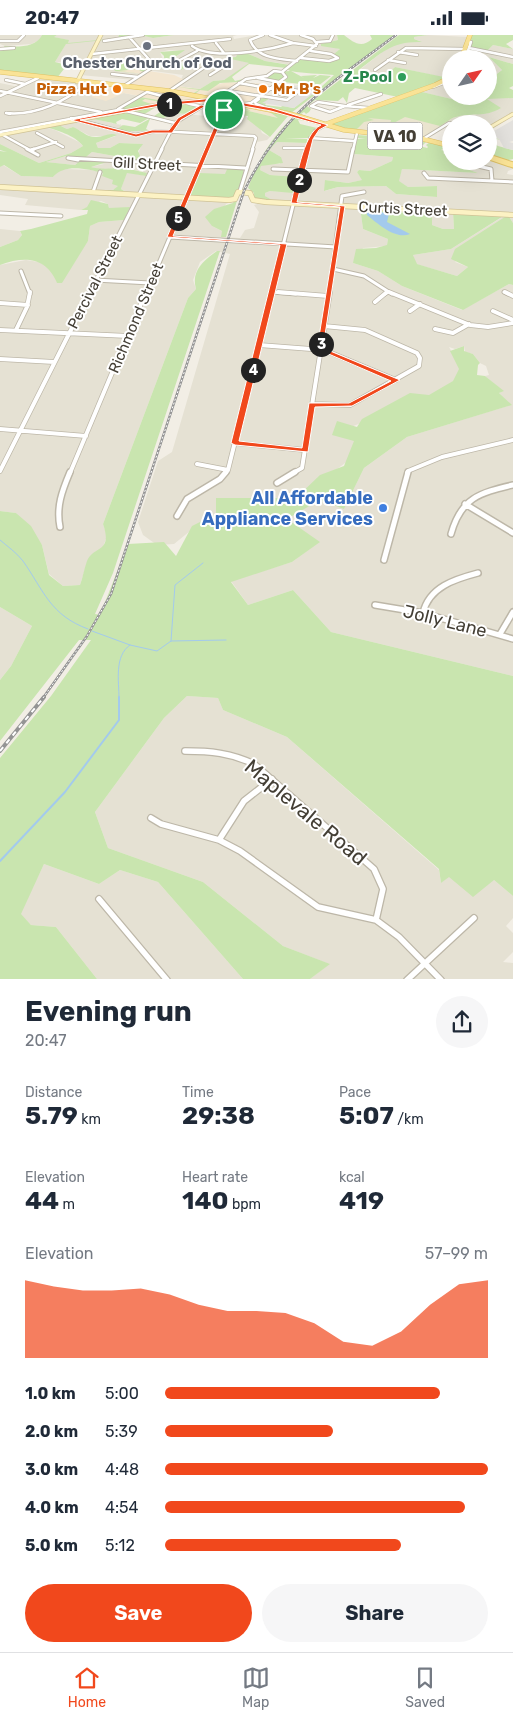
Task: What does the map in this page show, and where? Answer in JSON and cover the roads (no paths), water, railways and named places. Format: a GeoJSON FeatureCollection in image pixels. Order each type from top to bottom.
{"type":"FeatureCollection","features":[{"type":"Feature","properties":{"kind":"main road"},"geometry":{"type":"LineString","coordinates":[[467,49],[470,35]]}},
{"type":"Feature","properties":{"kind":"main road","name":"VA 10"},"geometry":{"type":"LineString","coordinates":[[1,72],[38,78],[170,91],[203,101],[216,99],[286,113],[357,133],[423,139],[442,144]]}},
{"type":"Feature","properties":{"kind":"main road"},"geometry":{"type":"LineString","coordinates":[[325,125],[442,83]]}},
{"type":"Feature","properties":{"kind":"main road"},"geometry":{"type":"LineString","coordinates":[[497,160],[513,165]]}},
{"type":"Feature","properties":{"kind":"street"},"geometry":{"type":"LineString","coordinates":[[14,48],[2,49],[3,41],[21,39],[24,35]]}},
{"type":"Feature","properties":{"kind":"street"},"geometry":{"type":"LineString","coordinates":[[76,82],[101,35]]}},
{"type":"Feature","properties":{"kind":"street"},"geometry":{"type":"LineString","coordinates":[[104,41],[143,35]]}},
{"type":"Feature","properties":{"kind":"street"},"geometry":{"type":"LineString","coordinates":[[263,35],[250,40],[256,49],[269,56],[297,61]]}},
{"type":"Feature","properties":{"kind":"street"},"geometry":{"type":"LineString","coordinates":[[270,35],[293,43],[316,46]]}},
{"type":"Feature","properties":{"kind":"street"},"geometry":{"type":"LineString","coordinates":[[303,35],[316,42],[330,41],[333,35]]}},
{"type":"Feature","properties":{"kind":"street"},"geometry":{"type":"LineString","coordinates":[[124,86],[155,66],[130,38]]}},
{"type":"Feature","properties":{"kind":"street"},"geometry":{"type":"LineString","coordinates":[[92,54],[230,39]]}},
{"type":"Feature","properties":{"kind":"street"},"geometry":{"type":"LineString","coordinates":[[281,72],[311,51],[316,46],[316,42]]}},
{"type":"Feature","properties":{"kind":"street"},"geometry":{"type":"LineString","coordinates":[[216,43],[224,53]]}},
{"type":"Feature","properties":{"kind":"street"},"geometry":{"type":"LineString","coordinates":[[178,61],[197,51],[224,53],[293,43]]}},
{"type":"Feature","properties":{"kind":"street"},"geometry":{"type":"LineString","coordinates":[[192,46],[197,51]]}},
{"type":"Feature","properties":{"kind":"street"},"geometry":{"type":"LineString","coordinates":[[375,70],[406,48],[467,49],[513,57]]}},
{"type":"Feature","properties":{"kind":"street"},"geometry":{"type":"LineString","coordinates":[[301,58],[329,61],[338,58],[331,53],[311,51]]}},
{"type":"Feature","properties":{"kind":"street"},"geometry":{"type":"LineString","coordinates":[[398,52],[417,55]]}},
{"type":"Feature","properties":{"kind":"street"},"geometry":{"type":"LineString","coordinates":[[388,60],[405,63]]}},
{"type":"Feature","properties":{"kind":"street"},"geometry":{"type":"LineString","coordinates":[[162,96],[210,63],[229,63],[210,75]]}},
{"type":"Feature","properties":{"kind":"street"},"geometry":{"type":"LineString","coordinates":[[72,119],[120,110],[203,101],[224,110],[237,109],[262,96],[287,76],[281,72],[273,72],[265,78],[269,80]]}},
{"type":"Feature","properties":{"kind":"street"},"geometry":{"type":"LineString","coordinates":[[112,74],[139,77]]}},
{"type":"Feature","properties":{"kind":"street"},"geometry":{"type":"LineString","coordinates":[[15,75],[6,80],[26,84]]}},
{"type":"Feature","properties":{"kind":"street"},"geometry":{"type":"LineString","coordinates":[[216,99],[239,83],[269,75]]}},
{"type":"Feature","properties":{"kind":"street"},"geometry":{"type":"LineString","coordinates":[[0,96],[38,78]]}},
{"type":"Feature","properties":{"kind":"street"},"geometry":{"type":"LineString","coordinates":[[252,78],[280,82]]}},
{"type":"Feature","properties":{"kind":"street"},"geometry":{"type":"LineString","coordinates":[[10,114],[43,109],[75,93],[88,83]]}},
{"type":"Feature","properties":{"kind":"street"},"geometry":{"type":"LineString","coordinates":[[229,91],[287,100],[299,91],[287,89],[284,91],[239,83]]}},
{"type":"Feature","properties":{"kind":"street"},"geometry":{"type":"LineString","coordinates":[[0,91],[104,113]]}},
{"type":"Feature","properties":{"kind":"street"},"geometry":{"type":"LineString","coordinates":[[284,91],[280,94],[292,96]]}},
{"type":"Feature","properties":{"kind":"street"},"geometry":{"type":"LineString","coordinates":[[0,134],[120,110],[147,93],[187,102]]}},
{"type":"Feature","properties":{"kind":"street"},"geometry":{"type":"LineString","coordinates":[[330,112],[381,94]]}},
{"type":"Feature","properties":{"kind":"street"},"geometry":{"type":"LineString","coordinates":[[262,96],[256,104],[272,110]]}},
{"type":"Feature","properties":{"kind":"street","name":"Percival Street"},"geometry":{"type":"LineString","coordinates":[[0,471],[170,132],[175,123],[203,101]]}},
{"type":"Feature","properties":{"kind":"street"},"geometry":{"type":"LineString","coordinates":[[336,115],[311,106],[318,102],[367,109]]}},
{"type":"Feature","properties":{"kind":"street"},"geometry":{"type":"LineString","coordinates":[[120,110],[175,123]]}},
{"type":"Feature","properties":{"kind":"street","name":"Richmond Street"},"geometry":{"type":"LineString","coordinates":[[60,527],[58,517],[60,496],[224,110]]}},
{"type":"Feature","properties":{"kind":"street"},"geometry":{"type":"LineString","coordinates":[[497,123],[513,114]]}},
{"type":"Feature","properties":{"kind":"street"},"geometry":{"type":"LineString","coordinates":[[0,187],[234,199],[240,191],[245,168],[256,139],[250,136],[152,131],[135,135],[72,119]]}},
{"type":"Feature","properties":{"kind":"street"},"geometry":{"type":"LineString","coordinates":[[177,516],[187,499],[220,479],[228,470],[307,148],[310,139],[317,129],[325,125]]}},
{"type":"Feature","properties":{"kind":"street"},"geometry":{"type":"LineString","coordinates":[[423,139],[442,127]]}},
{"type":"Feature","properties":{"kind":"street"},"geometry":{"type":"LineString","coordinates":[[37,133],[63,147]]}},
{"type":"Feature","properties":{"kind":"street"},"geometry":{"type":"LineString","coordinates":[[273,169],[345,173],[350,171],[354,141],[357,133]]}},
{"type":"Feature","properties":{"kind":"street"},"geometry":{"type":"LineString","coordinates":[[0,134],[38,155]]}},
{"type":"Feature","properties":{"kind":"street"},"geometry":{"type":"LineString","coordinates":[[310,139],[354,141]]}},
{"type":"Feature","properties":{"kind":"street"},"geometry":{"type":"LineString","coordinates":[[31,150],[56,142]]}},
{"type":"Feature","properties":{"kind":"street"},"geometry":{"type":"LineString","coordinates":[[284,148],[307,148]]}},
{"type":"Feature","properties":{"kind":"street","name":"Gill Street"},"geometry":{"type":"LineString","coordinates":[[78,160],[245,168]]}},
{"type":"Feature","properties":{"kind":"street"},"geometry":{"type":"LineString","coordinates":[[490,170],[492,181]]}},
{"type":"Feature","properties":{"kind":"street"},"geometry":{"type":"LineString","coordinates":[[92,192],[102,174],[100,172]]}},
{"type":"Feature","properties":{"kind":"street"},"geometry":{"type":"LineString","coordinates":[[424,173],[428,178],[513,182]]}},
{"type":"Feature","properties":{"kind":"street","name":"Curtis Street"},"geometry":{"type":"LineString","coordinates":[[240,191],[250,193],[251,198],[255,201],[511,213]]}},
{"type":"Feature","properties":{"kind":"street"},"geometry":{"type":"LineString","coordinates":[[277,483],[302,468],[333,269],[342,195],[364,192]]}},
{"type":"Feature","properties":{"kind":"street"},"geometry":{"type":"LineString","coordinates":[[0,213],[60,216]]}},
{"type":"Feature","properties":{"kind":"street"},"geometry":{"type":"LineString","coordinates":[[170,237],[336,247]]}},
{"type":"Feature","properties":{"kind":"street"},"geometry":{"type":"LineString","coordinates":[[333,269],[364,276],[388,292],[469,324],[488,327],[513,322]]}},
{"type":"Feature","properties":{"kind":"street"},"geometry":{"type":"LineString","coordinates":[[16,330],[31,297],[31,287],[22,271]]}},
{"type":"Feature","properties":{"kind":"street"},"geometry":{"type":"LineString","coordinates":[[95,280],[150,283]]}},
{"type":"Feature","properties":{"kind":"street"},"geometry":{"type":"LineString","coordinates":[[375,302],[388,292]]}},
{"type":"Feature","properties":{"kind":"street"},"geometry":{"type":"LineString","coordinates":[[504,292],[513,296]]}},
{"type":"Feature","properties":{"kind":"street"},"geometry":{"type":"LineString","coordinates":[[272,293],[328,296]]}},
{"type":"Feature","properties":{"kind":"street"},"geometry":{"type":"LineString","coordinates":[[0,303],[28,305]]}},
{"type":"Feature","properties":{"kind":"street"},"geometry":{"type":"LineString","coordinates":[[410,311],[420,304]]}},
{"type":"Feature","properties":{"kind":"street"},"geometry":{"type":"LineString","coordinates":[[494,311],[513,322]]}},
{"type":"Feature","properties":{"kind":"street"},"geometry":{"type":"LineString","coordinates":[[435,329],[452,333],[469,324]]}},
{"type":"Feature","properties":{"kind":"street"},"geometry":{"type":"LineString","coordinates":[[312,404],[350,405],[419,366],[420,358],[417,353],[365,331],[324,326]]}},
{"type":"Feature","properties":{"kind":"street"},"geometry":{"type":"LineString","coordinates":[[0,330],[128,336]]}},
{"type":"Feature","properties":{"kind":"street"},"geometry":{"type":"LineString","coordinates":[[259,345],[320,349],[396,380]]}},
{"type":"Feature","properties":{"kind":"street"},"geometry":{"type":"LineString","coordinates":[[0,359],[54,362]]}},
{"type":"Feature","properties":{"kind":"street"},"geometry":{"type":"LineString","coordinates":[[0,429],[86,436]]}},
{"type":"Feature","properties":{"kind":"street"},"geometry":{"type":"LineString","coordinates":[[384,560],[408,471],[442,457],[512,441]]}},
{"type":"Feature","properties":{"kind":"street"},"geometry":{"type":"LineString","coordinates":[[235,443],[305,450]]}},
{"type":"Feature","properties":{"kind":"street"},"geometry":{"type":"LineString","coordinates":[[197,464],[228,470]]}},
{"type":"Feature","properties":{"kind":"street"},"geometry":{"type":"LineString","coordinates":[[451,533],[459,511],[465,504],[477,495],[513,485]]}},
{"type":"Feature","properties":{"kind":"street"},"geometry":{"type":"LineString","coordinates":[[465,504],[513,533]]}},
{"type":"Feature","properties":{"kind":"street"},"geometry":{"type":"LineString","coordinates":[[423,613],[428,599],[434,592],[465,576],[478,573]]}},
{"type":"Feature","properties":{"kind":"street","name":"Jolly Lane"},"geometry":{"type":"LineString","coordinates":[[376,605],[423,613],[513,639]]}},
{"type":"Feature","properties":{"kind":"street"},"geometry":{"type":"LineString","coordinates":[[500,634],[513,612]]}},
{"type":"Feature","properties":{"kind":"street","name":"Maplevale Road"},"geometry":{"type":"LineString","coordinates":[[185,751],[209,751],[236,755],[254,764],[374,869],[383,889],[376,920]]}},
{"type":"Feature","properties":{"kind":"street"},"geometry":{"type":"LineString","coordinates":[[218,840],[244,801],[272,779]]}},
{"type":"Feature","properties":{"kind":"street"},"geometry":{"type":"LineString","coordinates":[[151,818],[161,824],[218,840],[240,851],[318,907],[376,920],[399,937],[440,979]]}},
{"type":"Feature","properties":{"kind":"street"},"geometry":{"type":"LineString","coordinates":[[99,899],[167,979]]}},
{"type":"Feature","properties":{"kind":"street"},"geometry":{"type":"LineString","coordinates":[[407,979],[474,918]]}},
{"type":"Feature","properties":{"kind":"water"},"geometry":{"type":"Polygon","coordinates":[[[373,210],[389,214],[387,222],[410,234],[399,235],[382,227],[367,215],[367,212],[373,210]]]}},
{"type":"Feature","properties":{"kind":"waterway"},"geometry":{"type":"LineString","coordinates":[[0,540],[23,561],[56,609],[65,617],[88,629]]}},
{"type":"Feature","properties":{"kind":"waterway"},"geometry":{"type":"LineString","coordinates":[[171,641],[175,585],[203,563]]}},
{"type":"Feature","properties":{"kind":"waterway"},"geometry":{"type":"LineString","coordinates":[[92,631],[130,645]]}},
{"type":"Feature","properties":{"kind":"waterway"},"geometry":{"type":"LineString","coordinates":[[171,641],[226,640]]}},
{"type":"Feature","properties":{"kind":"waterway"},"geometry":{"type":"LineString","coordinates":[[130,645],[157,651],[171,641]]}},
{"type":"Feature","properties":{"kind":"waterway"},"geometry":{"type":"LineString","coordinates":[[119,698],[119,662],[130,645]]}},
{"type":"Feature","properties":{"kind":"waterway"},"geometry":{"type":"LineString","coordinates":[[0,861],[65,792],[119,720],[119,698]]}},
{"type":"Feature","properties":{"kind":"railway"},"geometry":{"type":"LineString","coordinates":[[43,698],[87,636],[111,594],[244,191],[258,164],[274,141],[309,103],[350,69],[396,35]]}},
{"type":"Feature","properties":{"kind":"railway"},"geometry":{"type":"LineString","coordinates":[[0,751],[44,697]]}},
{"type":"Feature","properties":{"kind":"place","name":"Chester Church of God"},"geometry":{"type":"Point","coordinates":[147,46]}},
{"type":"Feature","properties":{"kind":"place","name":"Z-Pool"},"geometry":{"type":"Point","coordinates":[402,77]}},
{"type":"Feature","properties":{"kind":"place","name":"Pizza Hut"},"geometry":{"type":"Point","coordinates":[117,89]}},
{"type":"Feature","properties":{"kind":"place","name":"Mr. B's"},"geometry":{"type":"Point","coordinates":[263,89]}},
{"type":"Feature","properties":{"kind":"place","name":"All Affordable Appliance Services"},"geometry":{"type":"Point","coordinates":[383,508]}}]}
